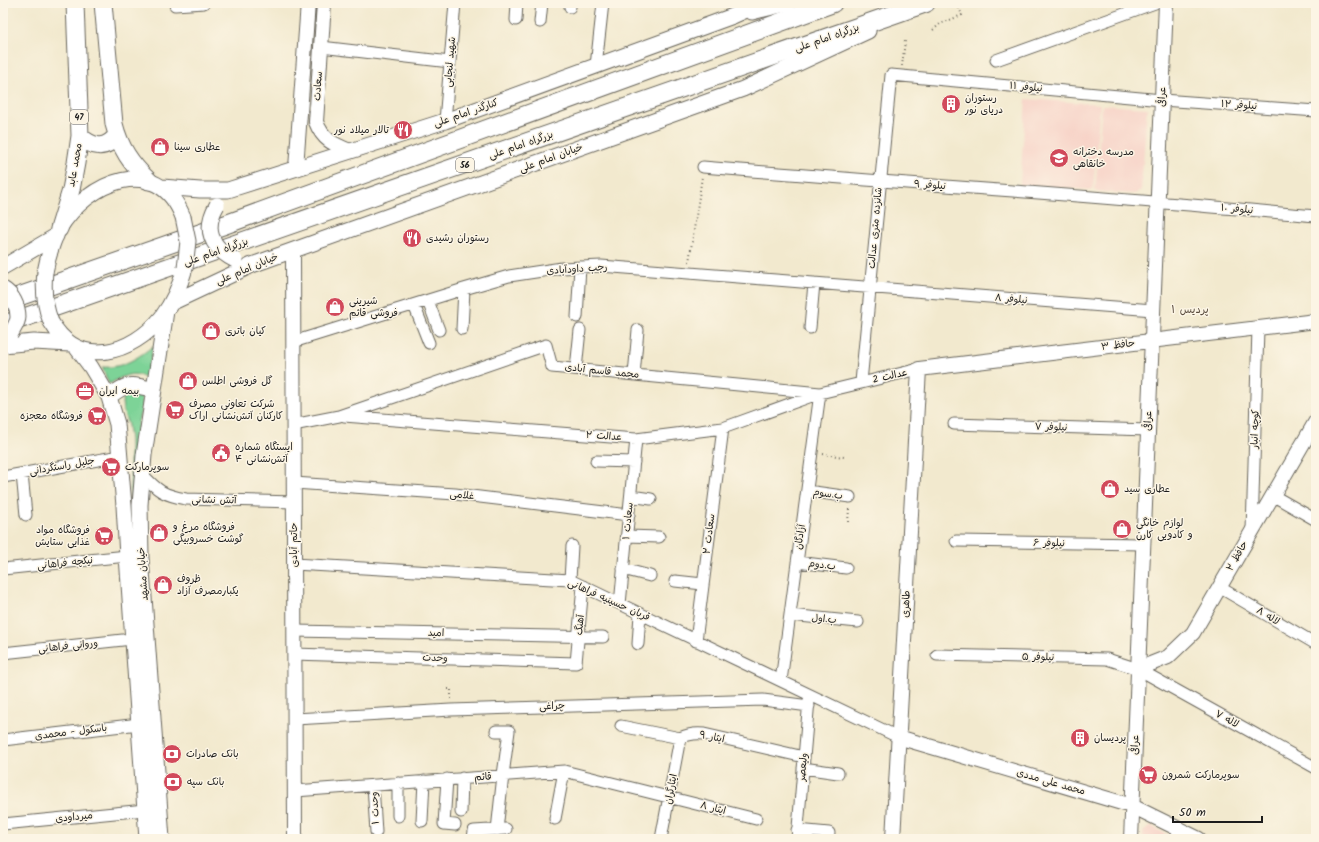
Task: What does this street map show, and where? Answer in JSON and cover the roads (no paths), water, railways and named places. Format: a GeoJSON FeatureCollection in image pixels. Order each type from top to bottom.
{"type":"FeatureCollection","features":[{"type":"Feature","properties":{"kind":"highway"},"geometry":{"type":"LineString","coordinates":[[3,302],[224,225],[833,3]]}},
{"type":"Feature","properties":{"kind":"highway","name":"بزرگراه امام علی"},"geometry":{"type":"LineString","coordinates":[[5,337],[927,3]]}},
{"type":"Feature","properties":{"kind":"main road","name":"محمد عابد"},"geometry":{"type":"LineString","coordinates":[[57,233],[71,190],[80,136],[75,3]]}},
{"type":"Feature","properties":{"kind":"main road"},"geometry":{"type":"LineString","coordinates":[[5,337],[73,346],[82,350],[96,352],[119,349],[134,342],[148,331],[169,307],[180,286],[185,268],[188,241],[183,216],[172,197],[139,172],[129,159],[117,135],[111,104],[103,3]]}},
{"type":"Feature","properties":{"kind":"main road","name":"کنارگذر امام علی"},"geometry":{"type":"LineString","coordinates":[[155,184],[200,190],[228,190],[445,121],[733,16],[762,3]]}},
{"type":"Feature","properties":{"kind":"main road","name":"47"},"geometry":{"type":"LineString","coordinates":[[733,16],[789,3]]}},
{"type":"Feature","properties":{"kind":"main road","name":"خیابان امام علی"},"geometry":{"type":"LineString","coordinates":[[169,307],[252,266],[743,89],[927,3]]}},
{"type":"Feature","properties":{"kind":"main road"},"geometry":{"type":"LineString","coordinates":[[80,136],[87,142],[96,146],[110,142],[117,135]]}},
{"type":"Feature","properties":{"kind":"main road","name":"47"},"geometry":{"type":"LineString","coordinates":[[73,346],[59,334],[51,322],[45,303],[45,272],[49,254],[57,233],[80,203],[105,185],[128,179],[155,184]]}},
{"type":"Feature","properties":{"kind":"main road"},"geometry":{"type":"LineString","coordinates":[[228,190],[212,214],[209,225],[210,235],[224,255],[252,266]]}},
{"type":"Feature","properties":{"kind":"main road"},"geometry":{"type":"LineString","coordinates":[[3,267],[57,233]]}},
{"type":"Feature","properties":{"kind":"main road"},"geometry":{"type":"LineString","coordinates":[[3,289],[9,292],[16,304],[18,317],[15,326],[5,337]]}},
{"type":"Feature","properties":{"kind":"main road","name":"خیابان مشهد"},"geometry":{"type":"LineString","coordinates":[[162,839],[141,557],[140,505],[142,474],[154,390],[169,307]]}},
{"type":"Feature","properties":{"kind":"main road","name":"خیابان مشهد"},"geometry":{"type":"LineString","coordinates":[[73,346],[91,367],[109,397],[117,424],[147,839]]}},
{"type":"Feature","properties":{"kind":"main road"},"geometry":{"type":"LineString","coordinates":[[109,397],[120,388],[135,385],[154,390]]}},
{"type":"Feature","properties":{"kind":"street"},"geometry":{"type":"LineString","coordinates":[[175,5],[204,3]]}},
{"type":"Feature","properties":{"kind":"street","name":"سعادت"},"geometry":{"type":"LineString","coordinates":[[296,168],[308,3]]}},
{"type":"Feature","properties":{"kind":"street","name":"سعادت"},"geometry":{"type":"LineString","coordinates":[[316,122],[324,3]]}},
{"type":"Feature","properties":{"kind":"street","name":"شهید لنجابی"},"geometry":{"type":"LineString","coordinates":[[445,121],[455,3]]}},
{"type":"Feature","properties":{"kind":"street"},"geometry":{"type":"LineString","coordinates":[[516,20],[517,3]]}},
{"type":"Feature","properties":{"kind":"street"},"geometry":{"type":"LineString","coordinates":[[540,22],[542,3]]}},
{"type":"Feature","properties":{"kind":"street"},"geometry":{"type":"LineString","coordinates":[[596,66],[603,3]]}},
{"type":"Feature","properties":{"kind":"street"},"geometry":{"type":"LineString","coordinates":[[996,60],[1155,3]]}},
{"type":"Feature","properties":{"kind":"street","name":"عراقی"},"geometry":{"type":"LineString","coordinates":[[1131,839],[1166,3]]}},
{"type":"Feature","properties":{"kind":"street"},"geometry":{"type":"LineString","coordinates":[[321,47],[450,62]]}},
{"type":"Feature","properties":{"kind":"street","name":"نیلوفر ۱۱"},"geometry":{"type":"LineString","coordinates":[[896,75],[1162,100]]}},
{"type":"Feature","properties":{"kind":"street","name":"شانزده متری عدالت"},"geometry":{"type":"LineString","coordinates":[[862,382],[880,182],[896,75]]}},
{"type":"Feature","properties":{"kind":"street","name":"نیلوفر ۱۲"},"geometry":{"type":"LineString","coordinates":[[1162,100],[1316,111]]}},
{"type":"Feature","properties":{"kind":"street"},"geometry":{"type":"LineString","coordinates":[[300,120],[304,125],[308,126],[316,122],[320,132],[325,138],[350,151]]}},
{"type":"Feature","properties":{"kind":"street","name":"نیلوفر ۹"},"geometry":{"type":"LineString","coordinates":[[703,167],[880,182],[1158,202]]}},
{"type":"Feature","properties":{"kind":"street","name":"نیلوفر ۱۰"},"geometry":{"type":"LineString","coordinates":[[1158,202],[1316,216]]}},
{"type":"Feature","properties":{"kind":"street","name":"حاتم آبادی"},"geometry":{"type":"LineString","coordinates":[[293,251],[295,839]]}},
{"type":"Feature","properties":{"kind":"street","name":"رجب داودآبادی"},"geometry":{"type":"LineString","coordinates":[[293,342],[509,276],[562,268],[601,266],[870,288]]}},
{"type":"Feature","properties":{"kind":"street"},"geometry":{"type":"LineString","coordinates":[[577,317],[580,267]]}},
{"type":"Feature","properties":{"kind":"street"},"geometry":{"type":"LineString","coordinates":[[810,328],[814,283]]}},
{"type":"Feature","properties":{"kind":"street","name":"نیلوفر ۸"},"geometry":{"type":"LineString","coordinates":[[870,288],[1153,310]]}},
{"type":"Feature","properties":{"kind":"street"},"geometry":{"type":"LineString","coordinates":[[462,329],[464,289]]}},
{"type":"Feature","properties":{"kind":"street"},"geometry":{"type":"LineString","coordinates":[[428,301],[438,330]]}},
{"type":"Feature","properties":{"kind":"street"},"geometry":{"type":"LineString","coordinates":[[414,305],[429,343]]}},
{"type":"Feature","properties":{"kind":"street","name":"حافظ ۳"},"geometry":{"type":"LineString","coordinates":[[919,369],[1316,321]]}},
{"type":"Feature","properties":{"kind":"street","name":"کوچه انبار"},"geometry":{"type":"LineString","coordinates":[[1252,531],[1258,328]]}},
{"type":"Feature","properties":{"kind":"street"},"geometry":{"type":"LineString","coordinates":[[576,369],[580,330]]}},
{"type":"Feature","properties":{"kind":"street"},"geometry":{"type":"LineString","coordinates":[[634,375],[638,330]]}},
{"type":"Feature","properties":{"kind":"street","name":"محمد قاسم آبادی"},"geometry":{"type":"LineString","coordinates":[[293,425],[339,416],[546,345],[552,366],[820,393]]}},
{"type":"Feature","properties":{"kind":"street","name":"عدالت 2"},"geometry":{"type":"LineString","coordinates":[[862,382],[919,369]]}},
{"type":"Feature","properties":{"kind":"street","name":"طاهری"},"geometry":{"type":"LineString","coordinates":[[893,839],[919,369]]}},
{"type":"Feature","properties":{"kind":"street","name":"عدالت ۲"},"geometry":{"type":"LineString","coordinates":[[339,416],[636,439],[723,428],[820,393],[862,382]]}},
{"type":"Feature","properties":{"kind":"street","name":"آزادگان"},"geometry":{"type":"LineString","coordinates":[[781,681],[820,393]]}},
{"type":"Feature","properties":{"kind":"street","name":"حافظ ۲"},"geometry":{"type":"LineString","coordinates":[[1138,669],[1168,657],[1193,633],[1316,421]]}},
{"type":"Feature","properties":{"kind":"street","name":"نیلوفر ۷"},"geometry":{"type":"LineString","coordinates":[[954,424],[1148,430]]}},
{"type":"Feature","properties":{"kind":"street","name":"سعادت ۲"},"geometry":{"type":"LineString","coordinates":[[696,640],[723,428]]}},
{"type":"Feature","properties":{"kind":"street","name":"سعادت ۱"},"geometry":{"type":"LineString","coordinates":[[620,604],[636,439]]}},
{"type":"Feature","properties":{"kind":"street","name":"جلیل راستگردانی"},"geometry":{"type":"LineString","coordinates":[[3,477],[120,456]]}},
{"type":"Feature","properties":{"kind":"street"},"geometry":{"type":"LineString","coordinates":[[596,461],[634,462]]}},
{"type":"Feature","properties":{"kind":"street"},"geometry":{"type":"LineString","coordinates":[[22,474],[26,515]]}},
{"type":"Feature","properties":{"kind":"street","name":"آتش نشانی"},"geometry":{"type":"LineString","coordinates":[[142,474],[152,484],[169,496],[186,499],[294,502]]}},
{"type":"Feature","properties":{"kind":"street","name":"غلامی"},"geometry":{"type":"LineString","coordinates":[[294,483],[455,494],[629,515]]}},
{"type":"Feature","properties":{"kind":"street","name":"ب.سوم"},"geometry":{"type":"LineString","coordinates":[[807,491],[850,497]]}},
{"type":"Feature","properties":{"kind":"street"},"geometry":{"type":"LineString","coordinates":[[1272,495],[1316,520]]}},
{"type":"Feature","properties":{"kind":"street"},"geometry":{"type":"LineString","coordinates":[[631,496],[651,499]]}},
{"type":"Feature","properties":{"kind":"street"},"geometry":{"type":"LineString","coordinates":[[626,536],[659,538]]}},
{"type":"Feature","properties":{"kind":"street","name":"نیلوفر ۶"},"geometry":{"type":"LineString","coordinates":[[956,541],[1143,544]]}},
{"type":"Feature","properties":{"kind":"street"},"geometry":{"type":"LineString","coordinates":[[570,580],[572,546]]}},
{"type":"Feature","properties":{"kind":"street","name":"نیکچه فراهانی"},"geometry":{"type":"LineString","coordinates":[[3,569],[127,556]]}},
{"type":"Feature","properties":{"kind":"street","name":"ب.دوم"},"geometry":{"type":"LineString","coordinates":[[797,562],[846,568]]}},
{"type":"Feature","properties":{"kind":"street","name":"قربان حسینیه فراهانی"},"geometry":{"type":"LineString","coordinates":[[294,564],[570,580],[898,737]]}},
{"type":"Feature","properties":{"kind":"street"},"geometry":{"type":"LineString","coordinates":[[623,569],[650,576]]}},
{"type":"Feature","properties":{"kind":"street"},"geometry":{"type":"LineString","coordinates":[[675,581],[703,584]]}},
{"type":"Feature","properties":{"kind":"street","name":"آهنگ"},"geometry":{"type":"LineString","coordinates":[[576,663],[583,586]]}},
{"type":"Feature","properties":{"kind":"street","name":"لاله ۸"},"geometry":{"type":"LineString","coordinates":[[1219,587],[1316,644]]}},
{"type":"Feature","properties":{"kind":"street"},"geometry":{"type":"LineString","coordinates":[[638,644],[640,614]]}},
{"type":"Feature","properties":{"kind":"street","name":"ب.اول"},"geometry":{"type":"LineString","coordinates":[[790,616],[858,622]]}},
{"type":"Feature","properties":{"kind":"street","name":"امید"},"geometry":{"type":"LineString","coordinates":[[294,631],[603,637]]}},
{"type":"Feature","properties":{"kind":"street","name":"وروانی فراهانی"},"geometry":{"type":"LineString","coordinates":[[3,653],[132,639]]}},
{"type":"Feature","properties":{"kind":"street","name":"وحدت"},"geometry":{"type":"LineString","coordinates":[[294,654],[576,663]]}},
{"type":"Feature","properties":{"kind":"street","name":"نیلوفر ۵"},"geometry":{"type":"LineString","coordinates":[[937,655],[1107,659],[1138,669]]}},
{"type":"Feature","properties":{"kind":"street","name":"لاله ۷"},"geometry":{"type":"LineString","coordinates":[[1138,669],[1316,768]]}},
{"type":"Feature","properties":{"kind":"street","name":"ولیعصر"},"geometry":{"type":"LineString","coordinates":[[797,834],[810,695]]}},
{"type":"Feature","properties":{"kind":"street","name":"چراغی"},"geometry":{"type":"LineString","coordinates":[[295,719],[450,710],[763,700],[809,706]]}},
{"type":"Feature","properties":{"kind":"street","name":"باسکول - محمدی"},"geometry":{"type":"LineString","coordinates":[[3,740],[139,724]]}},
{"type":"Feature","properties":{"kind":"street","name":"ایثار ۹"},"geometry":{"type":"LineString","coordinates":[[621,726],[680,738],[694,733],[704,734],[838,773]]}},
{"type":"Feature","properties":{"kind":"street"},"geometry":{"type":"LineString","coordinates":[[473,839],[474,831],[502,829],[503,775],[509,731],[496,731]]}},
{"type":"Feature","properties":{"kind":"street","name":"محمد علی مددی"},"geometry":{"type":"LineString","coordinates":[[898,737],[1132,806],[1199,839]]}},
{"type":"Feature","properties":{"kind":"street","name":"ایثارگران"},"geometry":{"type":"LineString","coordinates":[[661,839],[680,738]]}},
{"type":"Feature","properties":{"kind":"street"},"geometry":{"type":"LineString","coordinates":[[555,819],[564,771]]}},
{"type":"Feature","properties":{"kind":"street","name":"قائم"},"geometry":{"type":"LineString","coordinates":[[295,790],[564,771],[669,797]]}},
{"type":"Feature","properties":{"kind":"street"},"geometry":{"type":"LineString","coordinates":[[460,812],[462,778]]}},
{"type":"Feature","properties":{"kind":"street"},"geometry":{"type":"LineString","coordinates":[[447,780],[444,824],[455,825]]}},
{"type":"Feature","properties":{"kind":"street"},"geometry":{"type":"LineString","coordinates":[[422,821],[424,781]]}},
{"type":"Feature","properties":{"kind":"street"},"geometry":{"type":"LineString","coordinates":[[398,783],[398,816]]}},
{"type":"Feature","properties":{"kind":"street","name":"وحدت ۱"},"geometry":{"type":"LineString","coordinates":[[373,785],[376,832]]}},
{"type":"Feature","properties":{"kind":"street","name":"ایثار ۸"},"geometry":{"type":"LineString","coordinates":[[669,797],[756,819]]}},
{"type":"Feature","properties":{"kind":"street","name":"میرداودی"},"geometry":{"type":"LineString","coordinates":[[3,824],[145,810]]}},
{"type":"Feature","properties":{"kind":"street"},"geometry":{"type":"LineString","coordinates":[[797,834],[829,833]]}},
{"type":"Feature","properties":{"kind":"place","name":"رستوران دریای نور"},"geometry":{"type":"Point","coordinates":[951,104]}},
{"type":"Feature","properties":{"kind":"place","name":"تالار میلاد نور"},"geometry":{"type":"Point","coordinates":[403,130]}},
{"type":"Feature","properties":{"kind":"place","name":"عطاری سینا"},"geometry":{"type":"Point","coordinates":[160,147]}},
{"type":"Feature","properties":{"kind":"place","name":"مدرسه دخترانه خانقاهی"},"geometry":{"type":"Point","coordinates":[1059,158]}},
{"type":"Feature","properties":{"kind":"place","name":"رستوران رشیدی"},"geometry":{"type":"Point","coordinates":[412,238]}},
{"type":"Feature","properties":{"kind":"place","name":"شیرینی فروشی قائم"},"geometry":{"type":"Point","coordinates":[335,307]}},
{"type":"Feature","properties":{"kind":"place","name":"کیان باتری"},"geometry":{"type":"Point","coordinates":[211,331]}},
{"type":"Feature","properties":{"kind":"place","name":"گل فروشی اطلس"},"geometry":{"type":"Point","coordinates":[188,381]}},
{"type":"Feature","properties":{"kind":"place","name":"بیمه ایران"},"geometry":{"type":"Point","coordinates":[85,391]}},
{"type":"Feature","properties":{"kind":"place","name":"شرکت تعاونی مصرف کارکنان آتش‌نشانی اراک"},"geometry":{"type":"Point","coordinates":[175,410]}},
{"type":"Feature","properties":{"kind":"place","name":"فروشگاه معجزه"},"geometry":{"type":"Point","coordinates":[97,416]}},
{"type":"Feature","properties":{"kind":"place","name":"ایستگاه شماره ۴ آتش‌نشانی"},"geometry":{"type":"Point","coordinates":[221,453]}},
{"type":"Feature","properties":{"kind":"place","name":"سوپرمارکت"},"geometry":{"type":"Point","coordinates":[111,467]}},
{"type":"Feature","properties":{"kind":"place","name":"عطاری سید"},"geometry":{"type":"Point","coordinates":[1110,489]}},
{"type":"Feature","properties":{"kind":"place","name":"لوازم خانگی و کادویی کارن"},"geometry":{"type":"Point","coordinates":[1122,529]}},
{"type":"Feature","properties":{"kind":"place","name":"فروشگاه مرغ و گوشت خسروبیگی"},"geometry":{"type":"Point","coordinates":[159,533]}},
{"type":"Feature","properties":{"kind":"place","name":"فروشگاه مواد غذایی ستایش"},"geometry":{"type":"Point","coordinates":[104,536]}},
{"type":"Feature","properties":{"kind":"place","name":"ظروف یکبارمصرف آزاد"},"geometry":{"type":"Point","coordinates":[163,585]}},
{"type":"Feature","properties":{"kind":"place","name":"پردیسان"},"geometry":{"type":"Point","coordinates":[1080,738]}},
{"type":"Feature","properties":{"kind":"place","name":"بانک صادرات"},"geometry":{"type":"Point","coordinates":[172,754]}},
{"type":"Feature","properties":{"kind":"place","name":"سوپرمارکت شمرون"},"geometry":{"type":"Point","coordinates":[1148,775]}},
{"type":"Feature","properties":{"kind":"place","name":"بانک سپه"},"geometry":{"type":"Point","coordinates":[173,782]}},
{"type":"Feature","properties":{"kind":"district","name":"پردیس ۱"},"geometry":{"type":"Point","coordinates":[1190,310]}}]}
